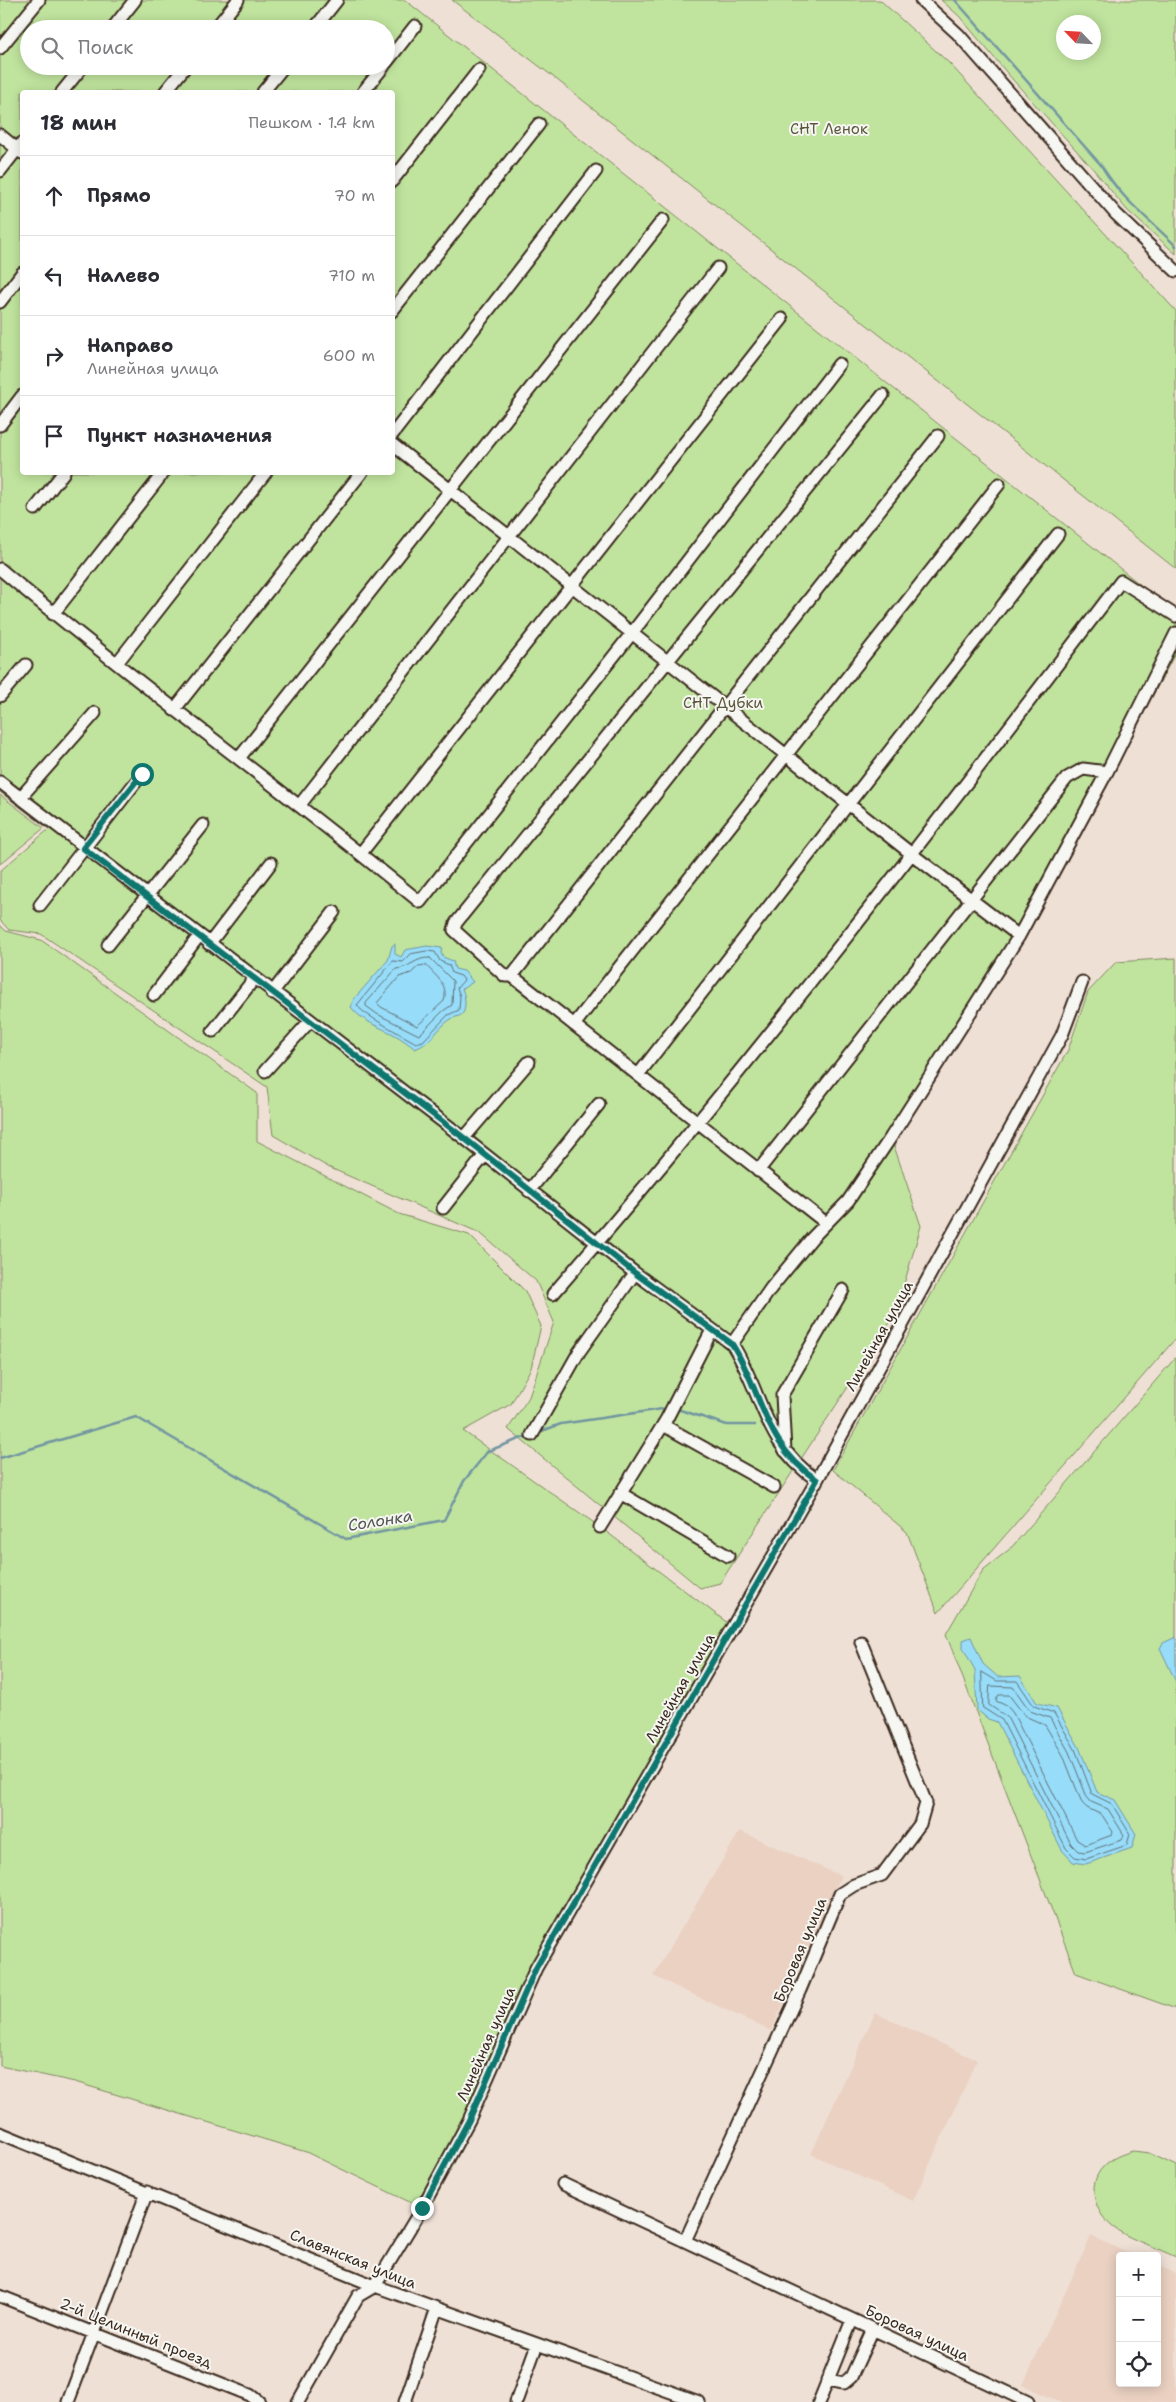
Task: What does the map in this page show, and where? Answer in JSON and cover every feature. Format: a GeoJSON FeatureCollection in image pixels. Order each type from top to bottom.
{"type":"FeatureCollection","features":[{"type":"Feature","properties":{"kind":"street"},"geometry":{"type":"LineString","coordinates":[[22,20],[38,0]]}},
{"type":"Feature","properties":{"kind":"street"},"geometry":{"type":"LineString","coordinates":[[119,20],[135,0]]}},
{"type":"Feature","properties":{"kind":"street"},"geometry":{"type":"LineString","coordinates":[[222,20],[238,0]]}},
{"type":"Feature","properties":{"kind":"street"},"geometry":{"type":"LineString","coordinates":[[321,20],[337,0]]}},
{"type":"Feature","properties":{"kind":"street"},"geometry":{"type":"LineString","coordinates":[[921,0],[958,34],[1116,214],[1176,271]]}},
{"type":"Feature","properties":{"kind":"street"},"geometry":{"type":"LineString","coordinates":[[0,48],[20,23]]}},
{"type":"Feature","properties":{"kind":"street"},"geometry":{"type":"LineString","coordinates":[[395,52],[415,26]]}},
{"type":"Feature","properties":{"kind":"street"},"geometry":{"type":"LineString","coordinates":[[395,177],[479,70]]}},
{"type":"Feature","properties":{"kind":"street"},"geometry":{"type":"LineString","coordinates":[[64,90],[76,75]]}},
{"type":"Feature","properties":{"kind":"street"},"geometry":{"type":"LineString","coordinates":[[167,90],[179,75]]}},
{"type":"Feature","properties":{"kind":"street"},"geometry":{"type":"LineString","coordinates":[[265,90],[277,75]]}},
{"type":"Feature","properties":{"kind":"street"},"geometry":{"type":"LineString","coordinates":[[365,90],[377,75]]}},
{"type":"Feature","properties":{"kind":"street"},"geometry":{"type":"LineString","coordinates":[[395,307],[539,124]]}},
{"type":"Feature","properties":{"kind":"street"},"geometry":{"type":"LineString","coordinates":[[0,135],[20,147]]}},
{"type":"Feature","properties":{"kind":"street"},"geometry":{"type":"LineString","coordinates":[[0,171],[20,149]]}},
{"type":"Feature","properties":{"kind":"street"},"geometry":{"type":"LineString","coordinates":[[395,431],[596,171]]}},
{"type":"Feature","properties":{"kind":"street"},"geometry":{"type":"LineString","coordinates":[[240,757],[663,220]]}},
{"type":"Feature","properties":{"kind":"street"},"geometry":{"type":"LineString","coordinates":[[299,806],[718,268]]}},
{"type":"Feature","properties":{"kind":"street"},"geometry":{"type":"LineString","coordinates":[[0,302],[20,276]]}},
{"type":"Feature","properties":{"kind":"street"},"geometry":{"type":"LineString","coordinates":[[360,853],[782,319]]}},
{"type":"Feature","properties":{"kind":"street"},"geometry":{"type":"LineString","coordinates":[[0,569],[53,614],[174,710],[360,853],[420,902],[632,633],[839,364]]}},
{"type":"Feature","properties":{"kind":"street"},"geometry":{"type":"LineString","coordinates":[[826,1223],[512,976],[505,976],[456,934],[454,930],[456,924],[884,395]]}},
{"type":"Feature","properties":{"kind":"street"},"geometry":{"type":"LineString","coordinates":[[0,425],[20,399]]}},
{"type":"Feature","properties":{"kind":"street"},"geometry":{"type":"LineString","coordinates":[[512,976],[938,436]]}},
{"type":"Feature","properties":{"kind":"street"},"geometry":{"type":"LineString","coordinates":[[395,446],[510,535],[912,855],[1019,936]]}},
{"type":"Feature","properties":{"kind":"street"},"geometry":{"type":"LineString","coordinates":[[36,509],[62,475]]}},
{"type":"Feature","properties":{"kind":"street"},"geometry":{"type":"LineString","coordinates":[[53,614],[162,475]]}},
{"type":"Feature","properties":{"kind":"street"},"geometry":{"type":"LineString","coordinates":[[117,663],[264,475]]}},
{"type":"Feature","properties":{"kind":"street"},"geometry":{"type":"LineString","coordinates":[[174,710],[360,475]]}},
{"type":"Feature","properties":{"kind":"street"},"geometry":{"type":"LineString","coordinates":[[574,1025],[999,484]]}},
{"type":"Feature","properties":{"kind":"street"},"geometry":{"type":"LineString","coordinates":[[638,1075],[1058,534]]}},
{"type":"Feature","properties":{"kind":"street"},"geometry":{"type":"LineString","coordinates":[[553,1294],[696,1122],[912,855],[1121,581],[1176,616]]}},
{"type":"Feature","properties":{"kind":"street"},"geometry":{"type":"LineString","coordinates":[[732,1344],[770,1288],[826,1223],[848,1201],[1019,936],[1107,772],[1176,633]]}},
{"type":"Feature","properties":{"kind":"street"},"geometry":{"type":"LineString","coordinates":[[0,696],[26,665]]}},
{"type":"Feature","properties":{"kind":"street"},"geometry":{"type":"LineString","coordinates":[[20,798],[95,712]]}},
{"type":"Feature","properties":{"kind":"street"},"geometry":{"type":"LineString","coordinates":[[758,1171],[1067,778],[1082,769],[1107,772]]}},
{"type":"Feature","properties":{"kind":"street"},"geometry":{"type":"LineString","coordinates":[[40,906],[142,774]]}},
{"type":"Feature","properties":{"kind":"street"},"geometry":{"type":"LineString","coordinates":[[0,782],[83,848],[464,1138],[484,1156],[635,1273],[732,1344],[741,1360],[770,1429],[785,1453],[800,1468],[817,1480]]}},
{"type":"Feature","properties":{"kind":"street"},"geometry":{"type":"LineString","coordinates":[[108,945],[203,825]]}},
{"type":"Feature","properties":{"kind":"street"},"geometry":{"type":"LineString","coordinates":[[209,944],[271,863]]}},
{"type":"Feature","properties":{"kind":"street"},"geometry":{"type":"LineString","coordinates":[[272,993],[334,912]]}},
{"type":"Feature","properties":{"kind":"street"},"geometry":{"type":"LineString","coordinates":[[154,995],[199,936]]}},
{"type":"Feature","properties":{"kind":"street"},"geometry":{"type":"LineString","coordinates":[[212,1031],[254,979]]}},
{"type":"Feature","properties":{"kind":"street","name":"Линейная улица"},"geometry":{"type":"LineString","coordinates":[[298,2402],[358,2296],[375,2286],[422,2208],[469,2120],[536,1968],[817,1480],[1062,1035],[1082,982]]}},
{"type":"Feature","properties":{"kind":"street"},"geometry":{"type":"LineString","coordinates":[[265,1071],[310,1021]]}},
{"type":"Feature","properties":{"kind":"street"},"geometry":{"type":"LineString","coordinates":[[464,1138],[529,1062]]}},
{"type":"Feature","properties":{"kind":"street"},"geometry":{"type":"LineString","coordinates":[[529,1191],[599,1104]]}},
{"type":"Feature","properties":{"kind":"street"},"geometry":{"type":"LineString","coordinates":[[443,1208],[484,1156]]}},
{"type":"Feature","properties":{"kind":"street"},"geometry":{"type":"LineString","coordinates":[[532,1435],[579,1352],[635,1273]]}},
{"type":"Feature","properties":{"kind":"street"},"geometry":{"type":"LineString","coordinates":[[785,1453],[782,1395],[843,1290]]}},
{"type":"Feature","properties":{"kind":"street"},"geometry":{"type":"LineString","coordinates":[[600,1527],[662,1425],[712,1330]]}},
{"type":"Feature","properties":{"kind":"street"},"geometry":{"type":"LineString","coordinates":[[662,1425],[774,1487]]}},
{"type":"Feature","properties":{"kind":"street"},"geometry":{"type":"LineString","coordinates":[[620,1494],[728,1556]]}},
{"type":"Feature","properties":{"kind":"street","name":"Боровая улица"},"geometry":{"type":"LineString","coordinates":[[685,2241],[800,1990],[840,1894],[854,1884],[882,1875],[920,1824],[926,1803],[862,1642]]}},
{"type":"Feature","properties":{"kind":"street","name":"Славянская улица"},"geometry":{"type":"LineString","coordinates":[[0,2133],[375,2286],[699,2402]]}},
{"type":"Feature","properties":{"kind":"street","name":"Боровая улица"},"geometry":{"type":"LineString","coordinates":[[563,2184],[1028,2402]]}},
{"type":"Feature","properties":{"kind":"street"},"geometry":{"type":"LineString","coordinates":[[68,2402],[147,2192]]}},
{"type":"Feature","properties":{"kind":"street","name":"2-й Целинный проезд"},"geometry":{"type":"LineString","coordinates":[[0,2296],[250,2395],[259,2402]]}},
{"type":"Feature","properties":{"kind":"street"},"geometry":{"type":"LineString","coordinates":[[405,2402],[437,2308]]}},
{"type":"Feature","properties":{"kind":"street"},"geometry":{"type":"LineString","coordinates":[[819,2402],[852,2320]]}},
{"type":"Feature","properties":{"kind":"street"},"geometry":{"type":"LineString","coordinates":[[827,2380],[844,2383],[851,2377],[873,2329]]}},
{"type":"Feature","properties":{"kind":"street"},"geometry":{"type":"LineString","coordinates":[[516,2402],[537,2344]]}},
{"type":"Feature","properties":{"kind":"shaded area"},"geometry":{"type":"Polygon","coordinates":[[[740,1831],[841,1876],[771,2031],[653,1976],[740,1831]]]}},
{"type":"Feature","properties":{"kind":"shaded area"},"geometry":{"type":"Polygon","coordinates":[[[875,2013],[977,2060],[913,2201],[811,2154],[875,2013]]]}},
{"type":"Feature","properties":{"kind":"shaded area"},"geometry":{"type":"Polygon","coordinates":[[[1091,2236],[1127,2252],[1116,2252],[1116,2387],[1161,2387],[1161,2267],[1176,2274],[1176,2402],[1060,2402],[1023,2385],[1091,2236]]]}},
{"type":"Feature","properties":{"kind":"green space","name":"СНТ Дубки"},"geometry":{"type":"Polygon","coordinates":[[[0,0],[405,0],[1176,613],[1176,652],[1038,910],[891,1137],[921,1226],[895,1315],[720,1583],[700,1588],[508,1429],[529,1397],[554,1322],[536,1281],[480,1233],[328,1167],[273,1135],[267,1087],[41,934],[9,930],[0,920],[0,871],[49,829],[0,792],[0,0]]]}},
{"type":"Feature","properties":{"kind":"green space","name":"СНТ Ленок"},"geometry":{"type":"Polygon","coordinates":[[[452,0],[880,0],[949,63],[1176,311],[1176,569],[547,72],[452,0]]]}},
{"type":"Feature","properties":{"kind":"green space"},"geometry":{"type":"Polygon","coordinates":[[[941,0],[1176,0],[1176,254],[1127,210],[1094,170],[1013,80],[959,16],[941,0]]]}},
{"type":"Feature","properties":{"kind":"green space"},"geometry":{"type":"Polygon","coordinates":[[[0,795],[44,828],[0,864],[0,795]]]}},
{"type":"Feature","properties":{"kind":"green space"},"geometry":{"type":"Polygon","coordinates":[[[0,925],[6,931],[41,940],[257,1093],[257,1141],[399,1214],[469,1235],[525,1291],[541,1326],[531,1368],[511,1404],[463,1431],[600,1527],[733,1627],[536,1968],[422,2208],[306,2152],[75,2082],[0,2066],[0,925]]]}},
{"type":"Feature","properties":{"kind":"green space"},"geometry":{"type":"Polygon","coordinates":[[[1176,958],[1176,1338],[938,1613],[907,1532],[833,1470],[1068,1050],[1088,992],[1116,962],[1176,958]]]}},
{"type":"Feature","properties":{"kind":"green space"},"geometry":{"type":"Polygon","coordinates":[[[1176,1357],[1176,2009],[1076,1973],[946,1634],[983,1570],[1011,1548],[1176,1357]]]}},
{"type":"Feature","properties":{"kind":"green space"},"geometry":{"type":"Polygon","coordinates":[[[1133,2151],[1149,2153],[1176,2166],[1176,2257],[1117,2230],[1103,2217],[1095,2201],[1095,2183],[1103,2167],[1121,2155],[1133,2151]]]}},
{"type":"Feature","properties":{"kind":"water"},"geometry":{"type":"Polygon","coordinates":[[[395,944],[395,954],[401,957],[405,950],[427,946],[442,948],[441,953],[443,957],[453,961],[455,969],[464,971],[473,982],[462,989],[465,1003],[463,1013],[451,1019],[426,1043],[415,1049],[395,1035],[365,1020],[351,1007],[354,999],[388,960],[392,946],[395,944]]]}},
{"type":"Feature","properties":{"kind":"water"},"geometry":{"type":"Polygon","coordinates":[[[971,1637],[983,1664],[998,1677],[1020,1676],[1037,1703],[1057,1708],[1079,1747],[1097,1792],[1115,1800],[1136,1834],[1132,1848],[1086,1864],[1073,1862],[1062,1850],[997,1722],[988,1719],[977,1710],[975,1670],[963,1648],[963,1640],[971,1637]]]}},
{"type":"Feature","properties":{"kind":"water"},"geometry":{"type":"Polygon","coordinates":[[[1176,1637],[1176,1682],[1160,1648],[1163,1643],[1176,1637]]]}},
{"type":"Feature","properties":{"kind":"waterway"},"geometry":{"type":"LineString","coordinates":[[955,0],[1101,165],[1117,188],[1176,246]]}},
{"type":"Feature","properties":{"kind":"waterway","name":"Солонка"},"geometry":{"type":"LineString","coordinates":[[539,1432],[561,1424],[669,1408]]}},
{"type":"Feature","properties":{"kind":"waterway","name":"Солонка"},"geometry":{"type":"LineString","coordinates":[[677,1409],[727,1425],[755,1425]]}},
{"type":"Feature","properties":{"kind":"waterway","name":"Солонка"},"geometry":{"type":"LineString","coordinates":[[0,1458],[136,1417],[346,1539],[444,1520],[464,1481],[488,1451],[530,1435]]}},
{"type":"Feature","properties":{"kind":"route"},"geometry":{"type":"LineString","coordinates":[[142,774],[83,848],[464,1138],[484,1156],[635,1273],[732,1344],[741,1360],[770,1429],[785,1453],[800,1468],[817,1480],[536,1968],[469,2120],[422,2208]]}}]}
